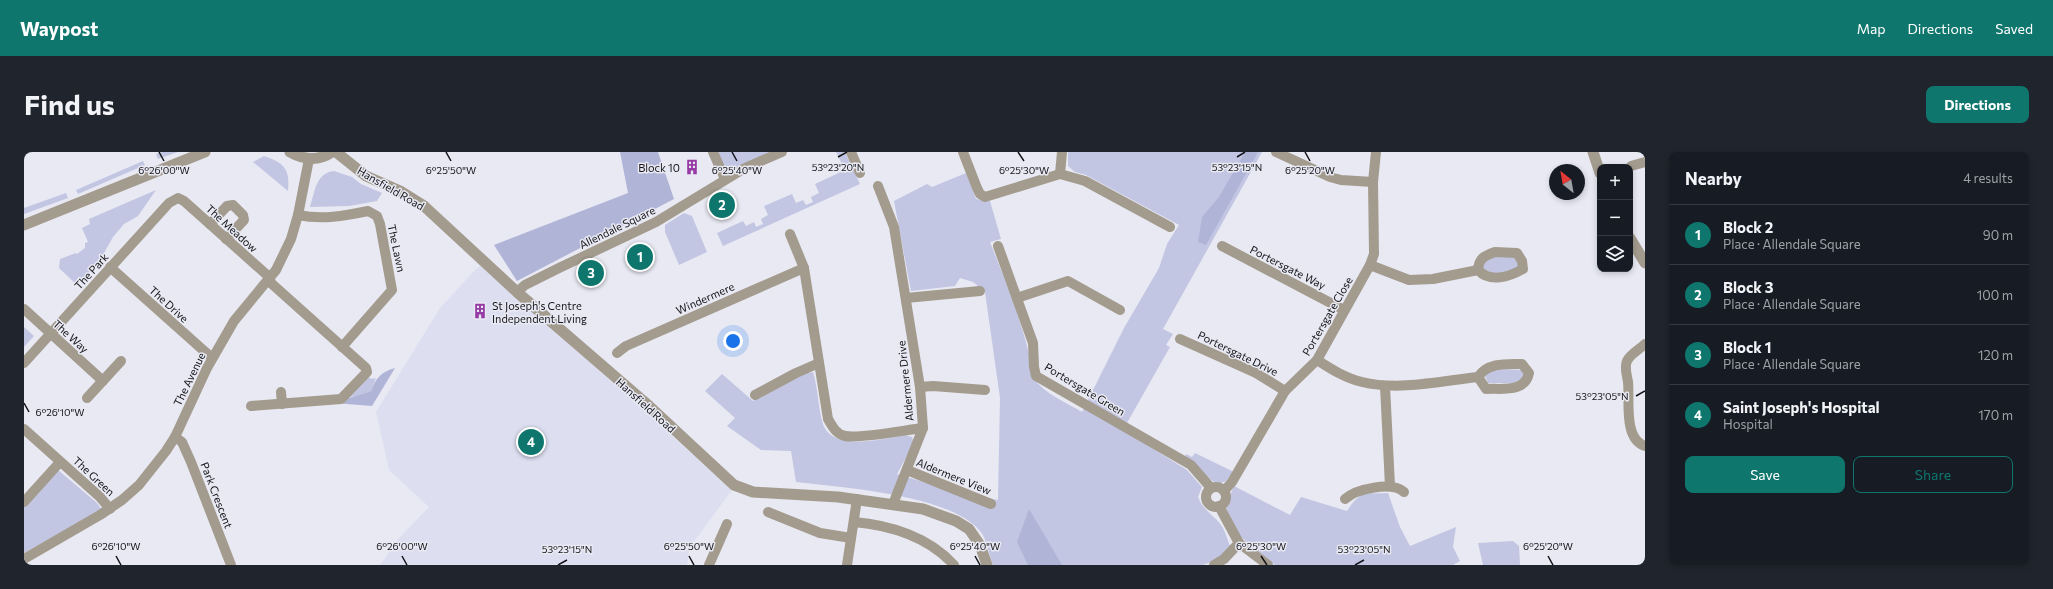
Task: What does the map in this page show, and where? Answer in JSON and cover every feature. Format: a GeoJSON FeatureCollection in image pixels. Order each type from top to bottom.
{"type":"FeatureCollection","features":[{"type":"Feature","properties":{"kind":"street"},"geometry":{"type":"LineString","coordinates":[[24,225],[205,152]]}},
{"type":"Feature","properties":{"kind":"street"},"geometry":{"type":"LineString","coordinates":[[290,152],[309,159],[322,157],[332,152]]}},
{"type":"Feature","properties":{"kind":"street","name":"Hansfield Road"},"geometry":{"type":"LineString","coordinates":[[336,152],[366,176],[400,191],[424,206],[517,292],[649,406],[734,485],[745,490],[760,492],[805,493],[893,504],[923,510],[956,521],[969,529],[980,546],[987,565]]}},
{"type":"Feature","properties":{"kind":"street"},"geometry":{"type":"LineString","coordinates":[[713,152],[725,179]]}},
{"type":"Feature","properties":{"kind":"street","name":"Allendale Square"},"geometry":{"type":"LineString","coordinates":[[517,292],[525,285],[656,222],[745,168],[782,152]]}},
{"type":"Feature","properties":{"kind":"street"},"geometry":{"type":"LineString","coordinates":[[851,152],[860,173]]}},
{"type":"Feature","properties":{"kind":"street"},"geometry":{"type":"LineString","coordinates":[[963,152],[977,188],[980,194],[985,197],[1060,174],[1085,181],[1170,227]]}},
{"type":"Feature","properties":{"kind":"street"},"geometry":{"type":"LineString","coordinates":[[1060,174],[1062,152]]}},
{"type":"Feature","properties":{"kind":"street"},"geometry":{"type":"LineString","coordinates":[[1276,152],[1330,177],[1341,180],[1374,182]]}},
{"type":"Feature","properties":{"kind":"street","name":"Portersgate Close"},"geometry":{"type":"LineString","coordinates":[[1224,491],[1232,482],[1285,391],[1317,360],[1370,265],[1374,254],[1374,182],[1376,152]]}},
{"type":"Feature","properties":{"kind":"street"},"geometry":{"type":"LineString","coordinates":[[1593,152],[1597,164]]}},
{"type":"Feature","properties":{"kind":"street","name":"The Avenue"},"geometry":{"type":"LineString","coordinates":[[24,559],[110,509],[139,485],[175,437],[212,358],[234,321],[276,270],[291,239],[298,214],[309,159]]}},
{"type":"Feature","properties":{"kind":"street"},"geometry":{"type":"LineString","coordinates":[[1633,166],[1645,162]]}},
{"type":"Feature","properties":{"kind":"street","name":"Aldermere Drive"},"geometry":{"type":"LineString","coordinates":[[878,186],[894,227],[920,387],[923,428],[893,504]]}},
{"type":"Feature","properties":{"kind":"street","name":"The Meadow"},"geometry":{"type":"LineString","coordinates":[[178,198],[184,201],[267,274],[269,278]]}},
{"type":"Feature","properties":{"kind":"street","name":"The Park"},"geometry":{"type":"LineString","coordinates":[[24,363],[169,203],[178,198]]}},
{"type":"Feature","properties":{"kind":"street"},"geometry":{"type":"LineString","coordinates":[[210,224],[227,206],[233,205],[243,215],[244,220],[226,239]]}},
{"type":"Feature","properties":{"kind":"street","name":"The Lawn"},"geometry":{"type":"LineString","coordinates":[[298,214],[321,217],[343,216],[368,211],[377,216],[380,224],[392,290],[342,347]]}},
{"type":"Feature","properties":{"kind":"street"},"geometry":{"type":"LineString","coordinates":[[790,234],[804,268],[828,419],[835,430],[845,436],[852,436],[923,428]]}},
{"type":"Feature","properties":{"kind":"street"},"geometry":{"type":"LineString","coordinates":[[1633,243],[1645,263]]}},
{"type":"Feature","properties":{"kind":"street","name":"Portersgate Green"},"geometry":{"type":"LineString","coordinates":[[998,246],[1033,343],[1036,376],[1191,465],[1211,488]]}},
{"type":"Feature","properties":{"kind":"street","name":"Portersgate Way"},"geometry":{"type":"LineString","coordinates":[[1222,246],[1344,310]]}},
{"type":"Feature","properties":{"kind":"street"},"geometry":{"type":"LineString","coordinates":[[1370,265],[1409,280],[1433,279],[1478,270]]}},
{"type":"Feature","properties":{"kind":"street","name":"The Drive"},"geometry":{"type":"LineString","coordinates":[[110,268],[212,358]]}},
{"type":"Feature","properties":{"kind":"street","name":"Windermere"},"geometry":{"type":"LineString","coordinates":[[617,353],[626,346],[804,268]]}},
{"type":"Feature","properties":{"kind":"street"},"geometry":{"type":"LineString","coordinates":[[251,406],[332,401],[346,396],[367,372],[363,365],[272,284],[269,278]]}},
{"type":"Feature","properties":{"kind":"street"},"geometry":{"type":"LineString","coordinates":[[1017,298],[1068,281],[1120,310]]}},
{"type":"Feature","properties":{"kind":"street"},"geometry":{"type":"LineString","coordinates":[[906,298],[980,291]]}},
{"type":"Feature","properties":{"kind":"street","name":"The Way"},"geometry":{"type":"LineString","coordinates":[[24,309],[103,381]]}},
{"type":"Feature","properties":{"kind":"street","name":"Portersgate Drive"},"geometry":{"type":"LineString","coordinates":[[1180,339],[1256,373],[1285,391]]}},
{"type":"Feature","properties":{"kind":"street"},"geometry":{"type":"LineString","coordinates":[[1645,344],[1628,358],[1626,368],[1628,382],[1628,416],[1636,440],[1645,446]]}},
{"type":"Feature","properties":{"kind":"street"},"geometry":{"type":"LineString","coordinates":[[1317,360],[1338,373],[1361,382],[1385,386],[1478,377],[1486,368],[1503,364],[1522,364],[1529,373],[1528,382],[1520,388],[1486,389],[1478,377]]}},
{"type":"Feature","properties":{"kind":"street"},"geometry":{"type":"LineString","coordinates":[[87,398],[121,361]]}},
{"type":"Feature","properties":{"kind":"street"},"geometry":{"type":"LineString","coordinates":[[755,396],[790,376],[819,363]]}},
{"type":"Feature","properties":{"kind":"street"},"geometry":{"type":"LineString","coordinates":[[920,387],[933,386],[977,391],[985,390]]}},
{"type":"Feature","properties":{"kind":"street"},"geometry":{"type":"LineString","coordinates":[[1385,386],[1390,486]]}},
{"type":"Feature","properties":{"kind":"street"},"geometry":{"type":"LineString","coordinates":[[282,392],[282,404]]}},
{"type":"Feature","properties":{"kind":"street","name":"The Green"},"geometry":{"type":"LineString","coordinates":[[24,429],[110,509]]}},
{"type":"Feature","properties":{"kind":"street","name":"Park Crescent"},"geometry":{"type":"LineString","coordinates":[[175,437],[182,442],[191,462],[231,565]]}},
{"type":"Feature","properties":{"kind":"street","name":"The Green"},"geometry":{"type":"LineString","coordinates":[[24,502],[60,462]]}},
{"type":"Feature","properties":{"kind":"street","name":"Aldermere View"},"geometry":{"type":"LineString","coordinates":[[907,470],[991,504]]}},
{"type":"Feature","properties":{"kind":"street"},"geometry":{"type":"LineString","coordinates":[[1345,499],[1354,492],[1390,486],[1399,487],[1404,492]]}},
{"type":"Feature","properties":{"kind":"street"},"geometry":{"type":"LineString","coordinates":[[1220,487],[1224,491],[1225,500],[1219,506],[1213,506],[1207,502],[1207,495],[1211,488],[1220,487]]}},
{"type":"Feature","properties":{"kind":"street"},"geometry":{"type":"LineString","coordinates":[[847,565],[857,499]]}},
{"type":"Feature","properties":{"kind":"street"},"geometry":{"type":"LineString","coordinates":[[1219,506],[1239,543],[1268,565]]}},
{"type":"Feature","properties":{"kind":"street"},"geometry":{"type":"LineString","coordinates":[[768,512],[779,514],[820,534],[851,538]]}},
{"type":"Feature","properties":{"kind":"street"},"geometry":{"type":"LineString","coordinates":[[854,522],[883,526],[910,535],[934,548],[954,565]]}},
{"type":"Feature","properties":{"kind":"street"},"geometry":{"type":"LineString","coordinates":[[709,565],[727,524]]}},
{"type":"Feature","properties":{"kind":"street"},"geometry":{"type":"LineString","coordinates":[[1214,565],[1224,559],[1239,543]]}},
{"type":"Feature","properties":{"kind":"shaded area"},"geometry":{"type":"Polygon","coordinates":[[[162,152],[178,152],[158,159],[156,154],[162,152]]]}},
{"type":"Feature","properties":{"kind":"shaded area"},"geometry":{"type":"Polygon","coordinates":[[[620,152],[658,152],[674,199],[517,281],[494,245],[628,193],[620,152]]]}},
{"type":"Feature","properties":{"kind":"shaded area"},"geometry":{"type":"Polygon","coordinates":[[[717,152],[772,152],[727,171],[724,169],[717,152]]]}},
{"type":"Feature","properties":{"kind":"shaded area"},"geometry":{"type":"Polygon","coordinates":[[[836,152],[845,152],[860,184],[723,246],[717,233],[743,221],[746,226],[754,222],[756,227],[763,224],[761,219],[768,215],[764,206],[792,194],[796,203],[803,200],[806,205],[813,202],[811,197],[819,193],[815,184],[845,170],[836,152]]]}},
{"type":"Feature","properties":{"kind":"shaded area"},"geometry":{"type":"Polygon","coordinates":[[[1068,152],[1262,152],[1163,329],[1173,334],[1166,345],[1170,347],[1123,430],[1187,470],[1202,487],[1198,497],[1200,502],[1223,528],[1230,546],[1218,560],[1202,565],[993,565],[982,534],[966,519],[945,509],[921,501],[894,495],[866,490],[796,482],[791,451],[761,450],[727,426],[735,418],[705,391],[722,374],[753,401],[782,383],[797,376],[813,372],[822,421],[827,431],[835,437],[846,441],[858,442],[905,435],[912,437],[914,443],[897,474],[962,494],[998,500],[1000,398],[985,292],[973,282],[960,278],[955,286],[911,291],[894,201],[927,184],[932,187],[966,173],[976,199],[990,201],[1001,239],[990,242],[1020,323],[1029,354],[1032,376],[1050,394],[1082,412],[1124,328],[1159,268],[1167,244],[1179,225],[1086,175],[1075,172],[1068,166],[1068,152]]]}},
{"type":"Feature","properties":{"kind":"shaded area"},"geometry":{"type":"Polygon","coordinates":[[[1245,152],[1258,152],[1206,245],[1198,242],[1202,217],[1219,197],[1245,152]]]}},
{"type":"Feature","properties":{"kind":"shaded area"},"geometry":{"type":"Polygon","coordinates":[[[264,156],[277,161],[285,168],[288,178],[288,191],[253,162],[264,156]]]}},
{"type":"Feature","properties":{"kind":"shaded area"},"geometry":{"type":"Polygon","coordinates":[[[143,161],[145,165],[78,194],[76,190],[143,161]]]}},
{"type":"Feature","properties":{"kind":"shaded area"},"geometry":{"type":"Polygon","coordinates":[[[334,171],[352,177],[361,184],[382,193],[377,201],[349,206],[310,207],[315,189],[320,179],[328,172],[334,171]]]}},
{"type":"Feature","properties":{"kind":"shaded area"},"geometry":{"type":"Polygon","coordinates":[[[156,190],[138,216],[124,224],[113,237],[98,264],[77,285],[59,268],[60,259],[76,253],[77,254],[85,248],[85,243],[88,242],[82,228],[90,224],[89,219],[156,190]]]}},
{"type":"Feature","properties":{"kind":"shaded area"},"geometry":{"type":"Polygon","coordinates":[[[66,193],[68,198],[24,214],[24,208],[66,193]]]}},
{"type":"Feature","properties":{"kind":"shaded area"},"geometry":{"type":"Polygon","coordinates":[[[684,213],[692,216],[707,252],[679,265],[665,232],[665,225],[684,213]]]}},
{"type":"Feature","properties":{"kind":"shaded area"},"geometry":{"type":"Polygon","coordinates":[[[1517,253],[1523,269],[1492,277],[1478,263],[1482,257],[1517,253]]]}},
{"type":"Feature","properties":{"kind":"shaded area"},"geometry":{"type":"Polygon","coordinates":[[[482,265],[732,490],[690,547],[687,565],[380,565],[399,538],[429,507],[389,470],[376,412],[440,308],[475,270],[482,265]]]}},
{"type":"Feature","properties":{"kind":"shaded area"},"geometry":{"type":"Polygon","coordinates":[[[24,327],[34,336],[24,347],[24,327]]]}},
{"type":"Feature","properties":{"kind":"shaded area"},"geometry":{"type":"Polygon","coordinates":[[[395,368],[372,406],[334,403],[371,391],[375,382],[380,376],[386,371],[395,368]]]}},
{"type":"Feature","properties":{"kind":"shaded area"},"geometry":{"type":"Polygon","coordinates":[[[1504,369],[1522,370],[1527,376],[1517,383],[1488,383],[1485,376],[1487,371],[1504,369]]]}},
{"type":"Feature","properties":{"kind":"shaded area"},"geometry":{"type":"Polygon","coordinates":[[[366,376],[372,379],[376,378],[371,391],[361,396],[347,397],[366,376]]]}},
{"type":"Feature","properties":{"kind":"shaded area"},"geometry":{"type":"Polygon","coordinates":[[[1195,453],[1234,472],[1226,481],[1218,484],[1211,480],[1197,466],[1184,458],[1186,454],[1192,457],[1195,453]]]}},
{"type":"Feature","properties":{"kind":"shaded area"},"geometry":{"type":"Polygon","coordinates":[[[58,470],[97,503],[102,510],[24,553],[24,507],[58,470]]]}},
{"type":"Feature","properties":{"kind":"shaded area"},"geometry":{"type":"Polygon","coordinates":[[[1234,486],[1290,515],[1301,497],[1347,511],[1356,499],[1364,494],[1388,493],[1400,527],[1410,546],[1456,527],[1453,547],[1460,561],[1453,565],[1275,565],[1235,532],[1226,511],[1234,486]]]}},
{"type":"Feature","properties":{"kind":"shaded area"},"geometry":{"type":"Polygon","coordinates":[[[1029,509],[1062,565],[1028,565],[1017,542],[1029,509]]]}},
{"type":"Feature","properties":{"kind":"shaded area"},"geometry":{"type":"Polygon","coordinates":[[[1513,541],[1519,546],[1520,565],[1483,565],[1478,543],[1513,541]]]}},
{"type":"Feature","properties":{"kind":"place","name":"Block 10"},"geometry":{"type":"Point","coordinates":[692,167]}},
{"type":"Feature","properties":{"kind":"place","name":"Block 3"},"geometry":{"type":"Point","coordinates":[722,205]}},
{"type":"Feature","properties":{"kind":"place","name":"Block 2"},"geometry":{"type":"Point","coordinates":[640,257]}},
{"type":"Feature","properties":{"kind":"place","name":"Block 1"},"geometry":{"type":"Point","coordinates":[591,273]}},
{"type":"Feature","properties":{"kind":"place","name":"St Joseph's Centre Independent Living"},"geometry":{"type":"Point","coordinates":[480,311]}},
{"type":"Feature","properties":{"kind":"place","name":"Saint Joseph's Hospital"},"geometry":{"type":"Point","coordinates":[531,442]}}]}
